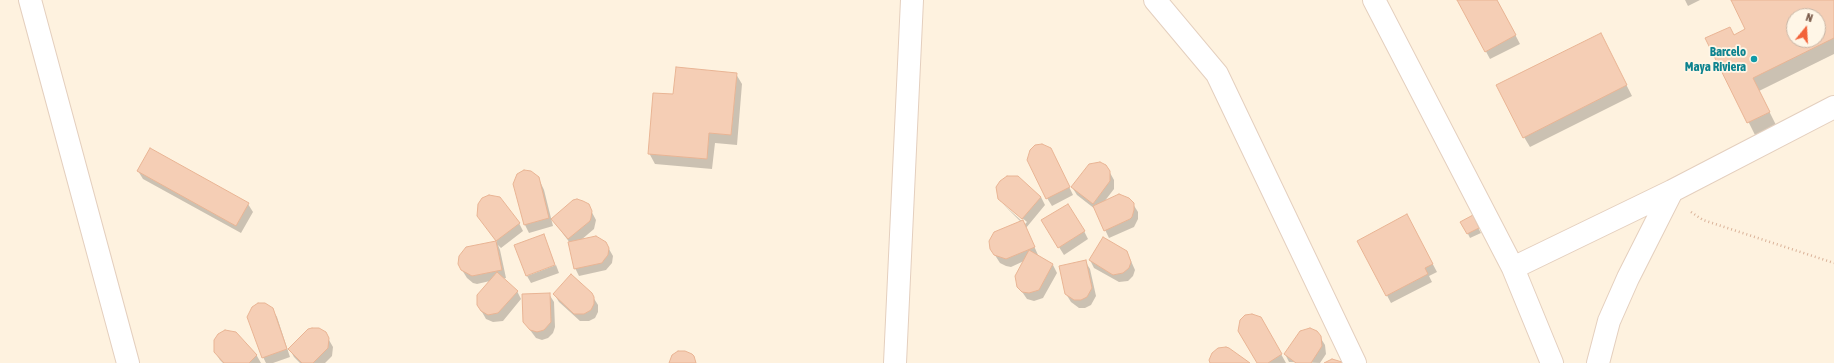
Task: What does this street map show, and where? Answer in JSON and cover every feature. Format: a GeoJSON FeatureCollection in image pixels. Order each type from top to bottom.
{"type":"FeatureCollection","features":[{"type":"Feature","properties":{"kind":"street"},"geometry":{"type":"LineString","coordinates":[[30,0],[128,363]]}},
{"type":"Feature","properties":{"kind":"street"},"geometry":{"type":"LineString","coordinates":[[895,363],[912,0]]}},
{"type":"Feature","properties":{"kind":"street"},"geometry":{"type":"LineString","coordinates":[[1155,0],[1217,74],[1355,363]]}},
{"type":"Feature","properties":{"kind":"street"},"geometry":{"type":"LineString","coordinates":[[1374,0],[1513,268],[1552,363]]}},
{"type":"Feature","properties":{"kind":"street"},"geometry":{"type":"LineString","coordinates":[[1513,268],[1672,191],[1834,107]]}},
{"type":"Feature","properties":{"kind":"street"},"geometry":{"type":"LineString","coordinates":[[1598,363],[1609,321],[1625,285],[1672,191]]}},
{"type":"Feature","properties":{"kind":"path"},"geometry":{"type":"LineString","coordinates":[[1672,191],[1687,210],[1703,220],[1834,263]]}},
{"type":"Feature","properties":{"kind":"building"},"geometry":{"type":"Polygon","coordinates":[[[1457,0],[1497,0],[1516,35],[1485,52],[1457,0]]]}},
{"type":"Feature","properties":{"kind":"building","name":"Barcelo Maya Riviera"},"geometry":{"type":"Polygon","coordinates":[[[1731,0],[1834,0],[1834,38],[1826,42],[1826,8],[1786,8],[1786,48],[1814,48],[1753,78],[1770,112],[1747,123],[1705,38],[1730,27],[1734,35],[1745,29],[1731,0]]]}},
{"type":"Feature","properties":{"kind":"building"},"geometry":{"type":"Polygon","coordinates":[[[1601,33],[1627,85],[1523,138],[1496,85],[1601,33]]]}},
{"type":"Feature","properties":{"kind":"building"},"geometry":{"type":"Polygon","coordinates":[[[676,67],[737,73],[731,135],[709,133],[707,159],[648,154],[653,93],[673,94],[676,67]]]}},
{"type":"Feature","properties":{"kind":"building"},"geometry":{"type":"Polygon","coordinates":[[[1042,144],[1051,148],[1070,187],[1046,199],[1027,160],[1030,150],[1035,145],[1042,144]]]}},
{"type":"Feature","properties":{"kind":"building"},"geometry":{"type":"Polygon","coordinates":[[[150,148],[249,203],[236,226],[137,171],[150,148]]]}},
{"type":"Feature","properties":{"kind":"building"},"geometry":{"type":"Polygon","coordinates":[[[1100,162],[1106,165],[1110,171],[1110,181],[1093,204],[1071,187],[1089,164],[1100,162]]]}},
{"type":"Feature","properties":{"kind":"building"},"geometry":{"type":"Polygon","coordinates":[[[524,170],[531,171],[539,177],[549,218],[524,225],[513,184],[517,174],[524,170]]]}},
{"type":"Feature","properties":{"kind":"building"},"geometry":{"type":"Polygon","coordinates":[[[1007,176],[1018,176],[1041,197],[1022,219],[998,199],[996,187],[1000,181],[1007,176]]]}},
{"type":"Feature","properties":{"kind":"building"},"geometry":{"type":"Polygon","coordinates":[[[1119,194],[1129,198],[1134,203],[1132,217],[1104,231],[1093,206],[1119,194]]]}},
{"type":"Feature","properties":{"kind":"building"},"geometry":{"type":"Polygon","coordinates":[[[489,195],[500,197],[520,223],[496,241],[477,216],[478,204],[482,198],[489,195]]]}},
{"type":"Feature","properties":{"kind":"building"},"geometry":{"type":"Polygon","coordinates":[[[577,199],[589,204],[592,211],[591,218],[590,221],[568,239],[551,219],[573,200],[577,199]]]}},
{"type":"Feature","properties":{"kind":"building"},"geometry":{"type":"Polygon","coordinates":[[[1068,204],[1085,231],[1058,248],[1041,220],[1068,204]]]}},
{"type":"Feature","properties":{"kind":"building"},"geometry":{"type":"Polygon","coordinates":[[[1407,214],[1433,264],[1425,268],[1428,274],[1386,296],[1357,241],[1407,214]]]}},
{"type":"Feature","properties":{"kind":"building"},"geometry":{"type":"Polygon","coordinates":[[[1473,215],[1479,228],[1467,234],[1460,222],[1473,215]]]}},
{"type":"Feature","properties":{"kind":"building"},"geometry":{"type":"Polygon","coordinates":[[[1023,220],[1035,247],[1006,259],[994,255],[990,249],[989,241],[994,232],[1023,220]]]}},
{"type":"Feature","properties":{"kind":"building"},"geometry":{"type":"Polygon","coordinates":[[[544,234],[555,265],[526,276],[514,245],[544,234]]]}},
{"type":"Feature","properties":{"kind":"building"},"geometry":{"type":"Polygon","coordinates":[[[596,236],[606,242],[609,248],[608,255],[602,263],[574,269],[568,242],[596,236]]]}},
{"type":"Feature","properties":{"kind":"building"},"geometry":{"type":"Polygon","coordinates":[[[1103,237],[1127,251],[1131,262],[1129,268],[1123,273],[1113,275],[1089,260],[1103,237]]]}},
{"type":"Feature","properties":{"kind":"building"},"geometry":{"type":"Polygon","coordinates":[[[496,241],[502,270],[472,276],[461,270],[458,264],[459,256],[466,247],[496,241]]]}},
{"type":"Feature","properties":{"kind":"building"},"geometry":{"type":"Polygon","coordinates":[[[1029,250],[1053,264],[1039,290],[1029,293],[1022,292],[1017,287],[1015,276],[1029,250]]]}},
{"type":"Feature","properties":{"kind":"building"},"geometry":{"type":"Polygon","coordinates":[[[1086,260],[1092,288],[1087,297],[1081,300],[1074,300],[1065,294],[1059,266],[1086,260]]]}},
{"type":"Feature","properties":{"kind":"building"},"geometry":{"type":"Polygon","coordinates":[[[497,272],[518,291],[498,313],[488,315],[481,311],[477,305],[477,295],[497,272]]]}},
{"type":"Feature","properties":{"kind":"building"},"geometry":{"type":"Polygon","coordinates":[[[571,274],[592,293],[594,297],[594,304],[591,310],[584,314],[574,314],[553,294],[571,274]]]}},
{"type":"Feature","properties":{"kind":"building"},"geometry":{"type":"Polygon","coordinates":[[[550,293],[551,322],[544,330],[537,332],[530,330],[523,322],[522,294],[550,293]]]}},
{"type":"Feature","properties":{"kind":"building"},"geometry":{"type":"Polygon","coordinates":[[[258,303],[265,303],[273,308],[287,349],[262,358],[247,317],[252,307],[258,303]]]}},
{"type":"Feature","properties":{"kind":"building"},"geometry":{"type":"Polygon","coordinates":[[[1252,314],[1261,317],[1282,354],[1268,363],[1257,363],[1238,331],[1240,320],[1245,315],[1252,314]]]}},
{"type":"Feature","properties":{"kind":"building"},"geometry":{"type":"Polygon","coordinates":[[[319,328],[326,332],[329,338],[328,348],[313,363],[302,363],[288,349],[308,329],[319,328]]]}},
{"type":"Feature","properties":{"kind":"building"},"geometry":{"type":"Polygon","coordinates":[[[1310,328],[1317,331],[1321,336],[1322,346],[1311,363],[1296,363],[1284,354],[1300,331],[1310,328]]]}},
{"type":"Feature","properties":{"kind":"building"},"geometry":{"type":"Polygon","coordinates":[[[225,330],[236,332],[257,355],[249,363],[224,363],[214,352],[214,340],[218,334],[225,330]]]}},
{"type":"Feature","properties":{"kind":"building"},"geometry":{"type":"Polygon","coordinates":[[[1226,347],[1250,363],[1210,363],[1209,360],[1212,353],[1218,348],[1226,347]]]}},
{"type":"Feature","properties":{"kind":"building"},"geometry":{"type":"Polygon","coordinates":[[[678,351],[685,351],[692,354],[696,363],[669,363],[672,355],[678,351]]]}},
{"type":"Feature","properties":{"kind":"building"},"geometry":{"type":"Polygon","coordinates":[[[1332,359],[1342,362],[1344,363],[1324,363],[1332,359]]]}},
{"type":"Feature","properties":{"kind":"place","name":"Barcelo Maya Riviera"},"geometry":{"type":"Point","coordinates":[1754,59]}}]}
